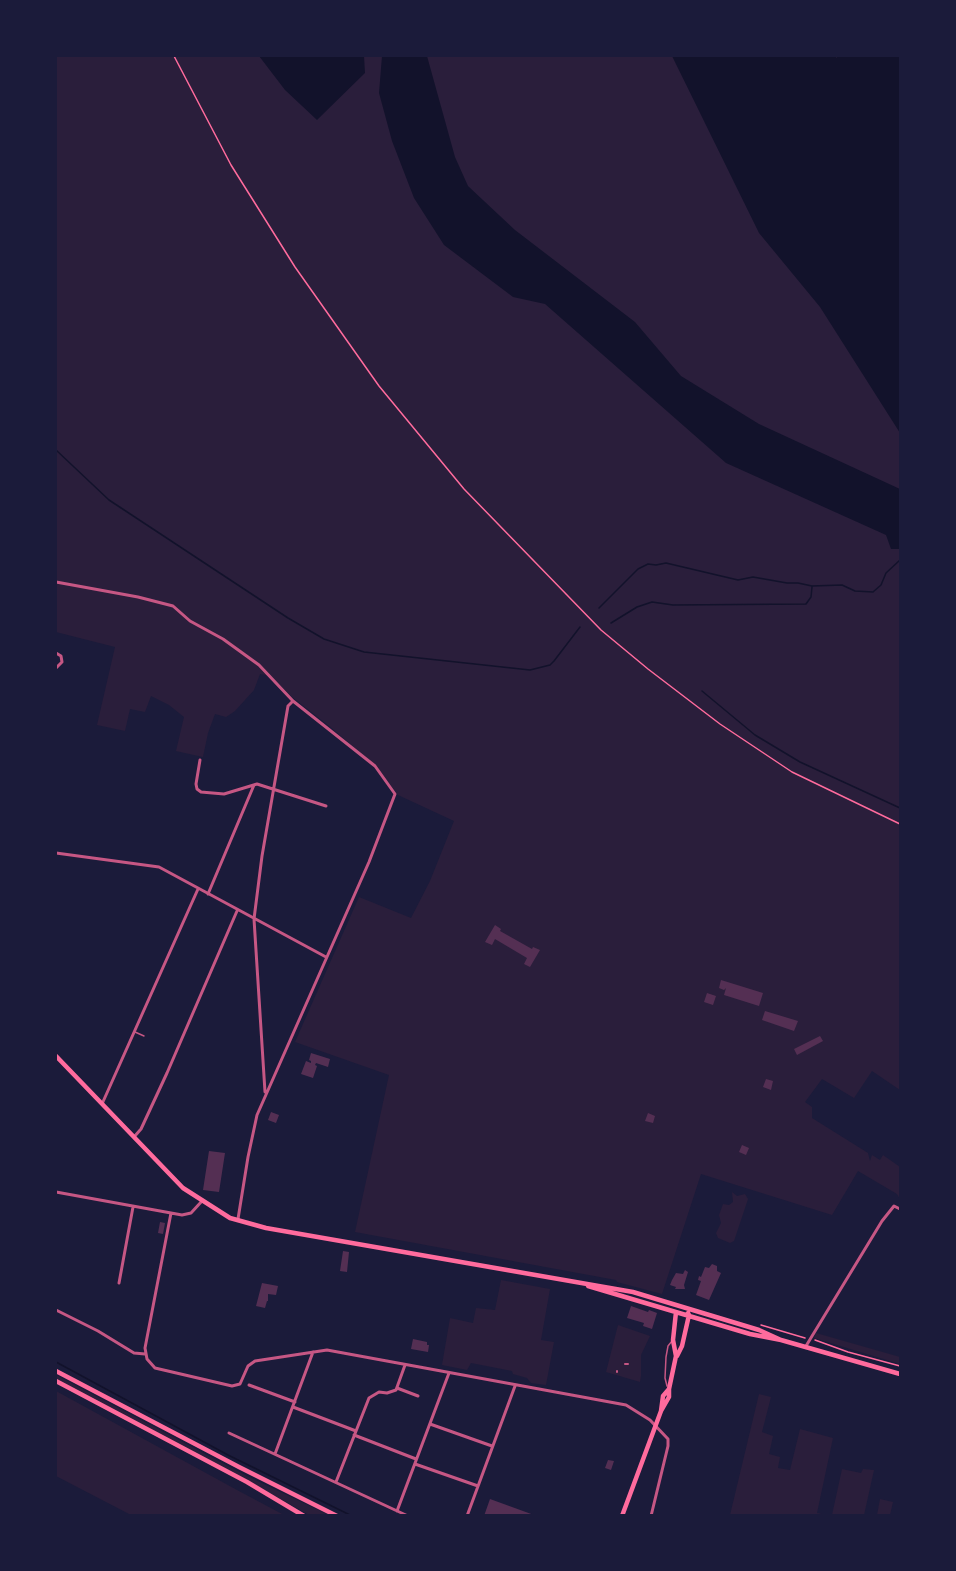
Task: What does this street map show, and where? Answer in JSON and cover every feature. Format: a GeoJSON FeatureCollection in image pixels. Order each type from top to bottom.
{"type":"FeatureCollection","features":[{"type":"Feature","properties":{"kind":"main road"},"geometry":{"type":"LineString","coordinates":[[56,1056],[183,1188],[230,1218],[264,1228],[633,1292],[759,1330],[782,1340]]}},
{"type":"Feature","properties":{"kind":"main road"},"geometry":{"type":"LineString","coordinates":[[574,1281],[758,1336],[806,1346],[900,1374]]}},
{"type":"Feature","properties":{"kind":"main road"},"geometry":{"type":"LineString","coordinates":[[676,1312],[686,1307]]}},
{"type":"Feature","properties":{"kind":"main road"},"geometry":{"type":"LineString","coordinates":[[622,1515],[661,1411],[667,1404],[676,1356],[682,1346],[689,1315],[686,1307]]}},
{"type":"Feature","properties":{"kind":"main road"},"geometry":{"type":"LineString","coordinates":[[676,1312],[673,1340],[676,1356]]}},
{"type":"Feature","properties":{"kind":"main road"},"geometry":{"type":"LineString","coordinates":[[56,1371],[259,1478],[337,1515]]}},
{"type":"Feature","properties":{"kind":"main road"},"geometry":{"type":"LineString","coordinates":[[56,1381],[240,1478],[304,1515]]}},
{"type":"Feature","properties":{"kind":"street"},"geometry":{"type":"LineString","coordinates":[[56,582],[173,606],[190,621],[223,639],[259,665],[293,701],[375,766],[395,794],[369,862],[254,1125],[238,1221]]}},
{"type":"Feature","properties":{"kind":"street"},"geometry":{"type":"LineString","coordinates":[[56,653],[61,656],[62,662],[56,668]]}},
{"type":"Feature","properties":{"kind":"street"},"geometry":{"type":"LineString","coordinates":[[266,1094],[254,919],[262,856],[288,706],[293,701]]}},
{"type":"Feature","properties":{"kind":"street"},"geometry":{"type":"LineString","coordinates":[[201,759],[196,784],[199,791],[207,794],[224,794],[255,784],[327,806]]}},
{"type":"Feature","properties":{"kind":"street"},"geometry":{"type":"LineString","coordinates":[[208,894],[255,784]]}},
{"type":"Feature","properties":{"kind":"street"},"geometry":{"type":"LineString","coordinates":[[56,853],[159,867],[326,957]]}},
{"type":"Feature","properties":{"kind":"street"},"geometry":{"type":"LineString","coordinates":[[102,1104],[198,889]]}},
{"type":"Feature","properties":{"kind":"street"},"geometry":{"type":"LineString","coordinates":[[134,1137],[141,1129],[167,1073],[237,911]]}},
{"type":"Feature","properties":{"kind":"street"},"geometry":{"type":"LineString","coordinates":[[56,1192],[187,1215],[202,1201]]}},
{"type":"Feature","properties":{"kind":"street"},"geometry":{"type":"LineString","coordinates":[[806,1346],[882,1221],[894,1206],[900,1209]]}},
{"type":"Feature","properties":{"kind":"street"},"geometry":{"type":"LineString","coordinates":[[119,1283],[133,1207]]}},
{"type":"Feature","properties":{"kind":"street"},"geometry":{"type":"LineString","coordinates":[[171,1214],[145,1354],[148,1361],[159,1370],[232,1386],[240,1384],[248,1366],[257,1361],[327,1350],[626,1406],[656,1426],[668,1439],[651,1515]]}},
{"type":"Feature","properties":{"kind":"street"},"geometry":{"type":"LineString","coordinates":[[56,1310],[98,1331],[134,1353],[145,1354]]}},
{"type":"Feature","properties":{"kind":"street"},"geometry":{"type":"LineString","coordinates":[[275,1454],[313,1352]]}},
{"type":"Feature","properties":{"kind":"street"},"geometry":{"type":"LineString","coordinates":[[336,1482],[369,1398],[373,1394],[392,1392],[396,1388],[405,1365]]}},
{"type":"Feature","properties":{"kind":"street"},"geometry":{"type":"LineString","coordinates":[[397,1511],[449,1373]]}},
{"type":"Feature","properties":{"kind":"street"},"geometry":{"type":"LineString","coordinates":[[249,1385],[416,1462],[478,1486]]}},
{"type":"Feature","properties":{"kind":"street"},"geometry":{"type":"LineString","coordinates":[[467,1515],[515,1386]]}},
{"type":"Feature","properties":{"kind":"street"},"geometry":{"type":"LineString","coordinates":[[396,1388],[418,1396]]}},
{"type":"Feature","properties":{"kind":"street"},"geometry":{"type":"LineString","coordinates":[[430,1424],[492,1446]]}},
{"type":"Feature","properties":{"kind":"street"},"geometry":{"type":"LineString","coordinates":[[229,1433],[408,1515]]}},
{"type":"Feature","properties":{"kind":"lane"},"geometry":{"type":"LineString","coordinates":[[135,1032],[144,1036]]}},
{"type":"Feature","properties":{"kind":"lane"},"geometry":{"type":"LineString","coordinates":[[669,1389],[665,1378],[666,1357],[668,1346],[673,1340]]}},
{"type":"Feature","properties":{"kind":"path"},"geometry":{"type":"LineString","coordinates":[[174,56],[231,165],[295,267],[379,386],[464,489],[601,630],[657,676],[720,724],[792,772],[900,824]]}},
{"type":"Feature","properties":{"kind":"path"},"geometry":{"type":"LineString","coordinates":[[763,1326],[809,1339]]}},
{"type":"Feature","properties":{"kind":"path"},"geometry":{"type":"LineString","coordinates":[[820,1342],[900,1366]]}},
{"type":"Feature","properties":{"kind":"shaded area"},"geometry":{"type":"Polygon","coordinates":[[[56,56],[900,56],[900,1090],[872,1071],[854,1098],[822,1079],[805,1102],[812,1107],[812,1118],[868,1153],[870,1161],[872,1155],[880,1160],[883,1155],[900,1167],[900,1199],[897,1194],[858,1171],[832,1215],[701,1174],[662,1294],[616,1280],[355,1232],[389,1075],[295,1042],[359,897],[411,918],[430,881],[454,821],[398,795],[376,766],[292,697],[271,676],[260,674],[254,690],[235,711],[226,717],[215,714],[203,757],[176,751],[184,717],[169,705],[151,696],[145,712],[130,709],[125,731],[97,725],[115,647],[56,632],[56,56]]]}},
{"type":"Feature","properties":{"kind":"shaded area"},"geometry":{"type":"Polygon","coordinates":[[[259,56],[364,56],[365,73],[317,120],[285,90],[259,56]]]}},
{"type":"Feature","properties":{"kind":"shaded area"},"geometry":{"type":"Polygon","coordinates":[[[382,56],[427,56],[455,157],[468,186],[515,230],[635,322],[681,376],[759,424],[900,489],[900,549],[891,549],[886,535],[726,463],[545,304],[513,297],[444,245],[414,198],[392,141],[379,93],[382,56]]]}},
{"type":"Feature","properties":{"kind":"shaded area"},"geometry":{"type":"Polygon","coordinates":[[[672,56],[835,56],[837,58],[837,56],[900,56],[900,433],[820,307],[759,233],[672,56]]]}},
{"type":"Feature","properties":{"kind":"shaded area"},"geometry":{"type":"Polygon","coordinates":[[[732,1192],[737,1196],[745,1194],[748,1199],[734,1241],[730,1243],[718,1238],[716,1233],[721,1223],[719,1215],[723,1204],[729,1205],[733,1202],[732,1192]]]}},
{"type":"Feature","properties":{"kind":"shaded area"},"geometry":{"type":"Polygon","coordinates":[[[501,1280],[550,1289],[541,1340],[554,1342],[546,1385],[531,1383],[527,1378],[513,1374],[512,1371],[471,1363],[467,1370],[442,1365],[450,1318],[473,1323],[476,1308],[495,1310],[501,1280]]]}},
{"type":"Feature","properties":{"kind":"shaded area"},"geometry":{"type":"Polygon","coordinates":[[[618,1325],[650,1336],[641,1355],[640,1382],[606,1372],[618,1325]]]}},
{"type":"Feature","properties":{"kind":"shaded area"},"geometry":{"type":"Polygon","coordinates":[[[816,1333],[900,1357],[900,1364],[814,1338],[816,1333]]]}},
{"type":"Feature","properties":{"kind":"shaded area"},"geometry":{"type":"Polygon","coordinates":[[[56,1375],[247,1476],[329,1515],[309,1515],[56,1380],[56,1375]]]}},
{"type":"Feature","properties":{"kind":"shaded area"},"geometry":{"type":"Polygon","coordinates":[[[56,1391],[284,1515],[131,1515],[56,1476],[56,1391]]]}},
{"type":"Feature","properties":{"kind":"shaded area"},"geometry":{"type":"Polygon","coordinates":[[[759,1394],[771,1397],[762,1432],[773,1436],[769,1454],[780,1457],[778,1468],[790,1470],[800,1429],[833,1438],[817,1513],[827,1515],[730,1515],[759,1394]]]}},
{"type":"Feature","properties":{"kind":"shaded area"},"geometry":{"type":"Polygon","coordinates":[[[842,1469],[861,1473],[863,1469],[874,1470],[864,1515],[832,1515],[842,1469]]]}},
{"type":"Feature","properties":{"kind":"shaded area"},"geometry":{"type":"Polygon","coordinates":[[[880,1499],[893,1502],[890,1515],[877,1515],[880,1499]]]}},
{"type":"Feature","properties":{"kind":"building"},"geometry":{"type":"Polygon","coordinates":[[[495,925],[501,929],[500,931],[532,949],[533,947],[540,950],[530,967],[524,964],[527,958],[495,939],[492,945],[485,942],[495,925]]]}},
{"type":"Feature","properties":{"kind":"building"},"geometry":{"type":"Polygon","coordinates":[[[721,980],[763,993],[759,1006],[724,995],[726,988],[724,990],[719,988],[721,980]]]}},
{"type":"Feature","properties":{"kind":"building"},"geometry":{"type":"Polygon","coordinates":[[[707,993],[716,996],[713,1005],[704,1002],[707,993]]]}},
{"type":"Feature","properties":{"kind":"building"},"geometry":{"type":"Polygon","coordinates":[[[765,1011],[798,1021],[794,1031],[762,1020],[765,1011]]]}},
{"type":"Feature","properties":{"kind":"building"},"geometry":{"type":"Polygon","coordinates":[[[820,1036],[823,1041],[797,1055],[794,1049],[820,1036]]]}},
{"type":"Feature","properties":{"kind":"building"},"geometry":{"type":"Polygon","coordinates":[[[311,1053],[330,1059],[328,1067],[316,1063],[313,1078],[301,1074],[306,1061],[311,1063],[309,1060],[311,1053]]]}},
{"type":"Feature","properties":{"kind":"building"},"geometry":{"type":"Polygon","coordinates":[[[766,1079],[773,1081],[771,1090],[763,1087],[766,1079]]]}},
{"type":"Feature","properties":{"kind":"building"},"geometry":{"type":"Polygon","coordinates":[[[271,1112],[279,1115],[276,1123],[268,1120],[271,1112]]]}},
{"type":"Feature","properties":{"kind":"building"},"geometry":{"type":"Polygon","coordinates":[[[648,1113],[655,1116],[653,1123],[645,1121],[648,1113]]]}},
{"type":"Feature","properties":{"kind":"building"},"geometry":{"type":"Polygon","coordinates":[[[742,1145],[749,1148],[746,1155],[739,1152],[742,1145]]]}},
{"type":"Feature","properties":{"kind":"building"},"geometry":{"type":"Polygon","coordinates":[[[209,1151],[225,1153],[219,1192],[203,1190],[209,1151]]]}},
{"type":"Feature","properties":{"kind":"building"},"geometry":{"type":"Polygon","coordinates":[[[160,1222],[165,1223],[163,1234],[158,1233],[160,1222]]]}},
{"type":"Feature","properties":{"kind":"building"},"geometry":{"type":"Polygon","coordinates":[[[343,1251],[349,1252],[347,1272],[340,1271],[343,1251]]]}},
{"type":"Feature","properties":{"kind":"building"},"geometry":{"type":"Polygon","coordinates":[[[712,1264],[717,1266],[717,1271],[721,1273],[709,1300],[696,1295],[701,1281],[698,1280],[699,1276],[701,1277],[705,1267],[709,1268],[712,1264]]]}},
{"type":"Feature","properties":{"kind":"building"},"geometry":{"type":"Polygon","coordinates":[[[685,1270],[688,1272],[685,1289],[675,1289],[676,1287],[670,1285],[672,1280],[676,1273],[683,1274],[685,1270]]]}},
{"type":"Feature","properties":{"kind":"building"},"geometry":{"type":"Polygon","coordinates":[[[262,1283],[278,1286],[276,1295],[268,1294],[265,1308],[256,1306],[262,1283]]]}},
{"type":"Feature","properties":{"kind":"building"},"geometry":{"type":"Polygon","coordinates":[[[631,1306],[657,1313],[652,1329],[643,1326],[644,1323],[627,1318],[631,1306]]]}},
{"type":"Feature","properties":{"kind":"building"},"geometry":{"type":"Polygon","coordinates":[[[413,1339],[427,1342],[428,1352],[411,1349],[413,1339]]]}},
{"type":"Feature","properties":{"kind":"building"},"geometry":{"type":"Polygon","coordinates":[[[608,1460],[614,1461],[611,1470],[605,1468],[608,1460]]]}},
{"type":"Feature","properties":{"kind":"building"},"geometry":{"type":"Polygon","coordinates":[[[490,1499],[534,1515],[534,1516],[484,1516],[490,1499]]]}},
{"type":"Feature","properties":{"kind":"waterway"},"geometry":{"type":"LineString","coordinates":[[56,450],[109,500],[288,618],[324,639],[364,652],[530,670],[550,665],[580,627]]}},
{"type":"Feature","properties":{"kind":"waterway"},"geometry":{"type":"LineString","coordinates":[[599,608],[638,569],[648,564],[666,563],[738,580],[753,577],[812,586],[842,585],[855,591],[873,592],[881,585],[886,573],[900,560]]}},
{"type":"Feature","properties":{"kind":"waterway"},"geometry":{"type":"LineString","coordinates":[[611,623],[637,607],[652,602],[673,605],[806,604],[811,597],[812,587]]}},
{"type":"Feature","properties":{"kind":"waterway"},"geometry":{"type":"LineString","coordinates":[[702,691],[755,735],[800,762],[900,808]]}},
{"type":"Feature","properties":{"kind":"waterway"},"geometry":{"type":"LineString","coordinates":[[56,1362],[228,1455],[352,1516]]}}]}
